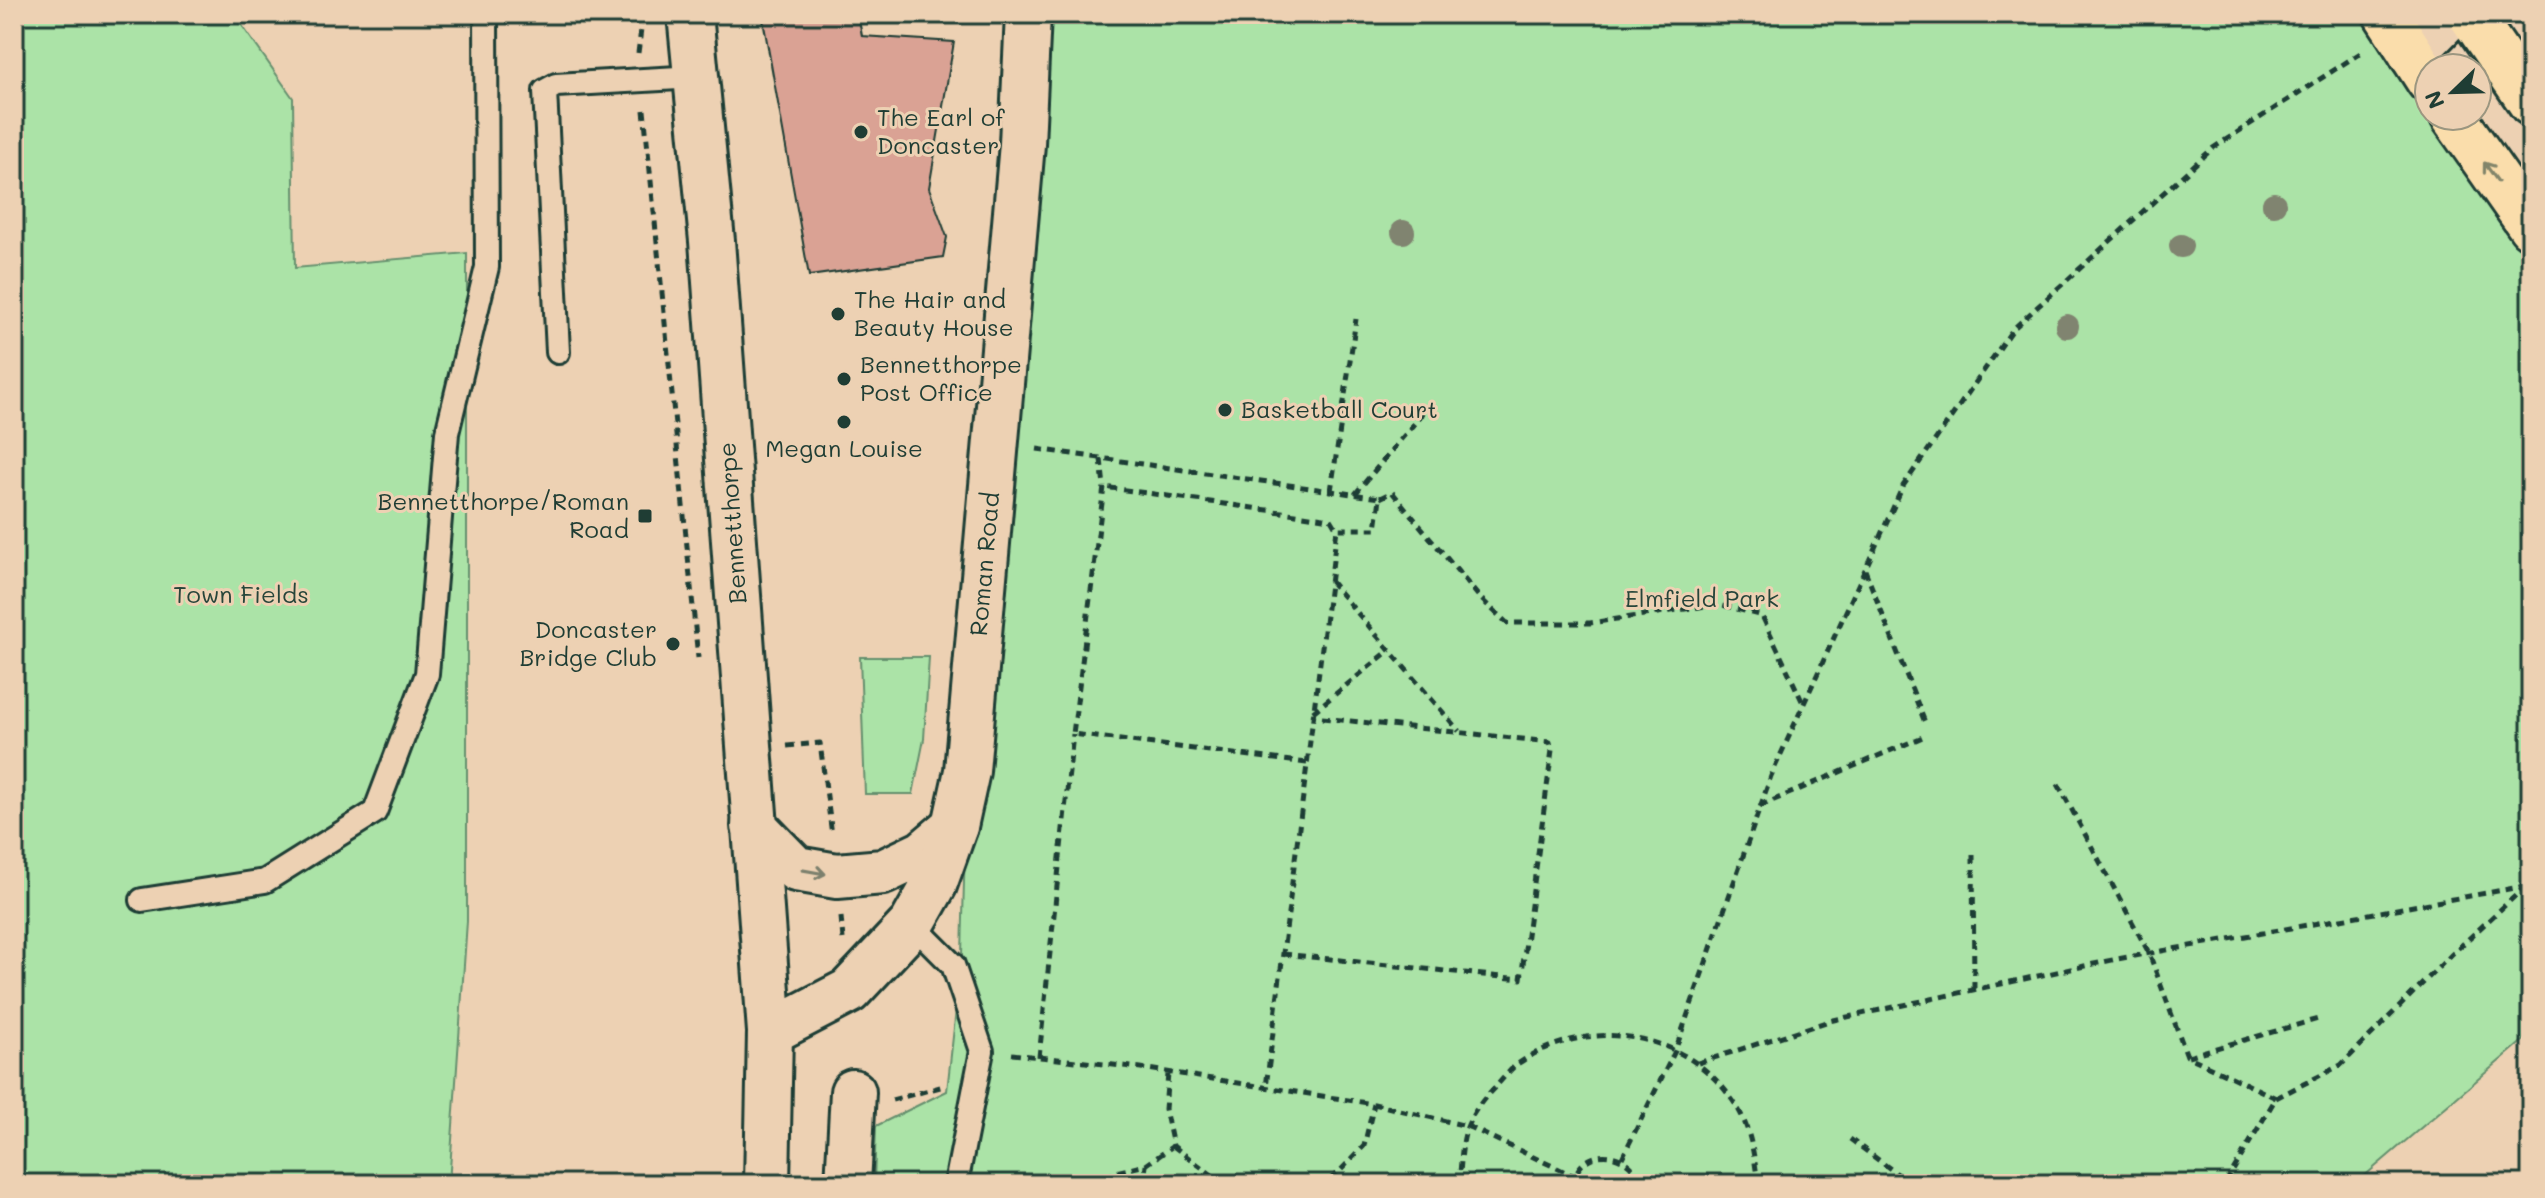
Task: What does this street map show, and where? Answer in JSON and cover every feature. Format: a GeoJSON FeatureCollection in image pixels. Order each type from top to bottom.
{"type":"FeatureCollection","features":[{"type":"Feature","properties":{"kind":"highway"},"geometry":{"type":"LineString","coordinates":[[2470,14],[2531,103]]}},
{"type":"Feature","properties":{"kind":"highway"},"geometry":{"type":"LineString","coordinates":[[2464,132],[2531,227]]}},
{"type":"Feature","properties":{"kind":"street","name":"Bennetthorpe"},"geometry":{"type":"LineString","coordinates":[[690,14],[712,241],[770,1032],[767,1184]]}},
{"type":"Feature","properties":{"kind":"street","name":"Roman Road"},"geometry":{"type":"LineString","coordinates":[[770,1032],[849,991],[912,924],[934,885],[955,826],[967,771],[1022,144],[1028,14]]}},
{"type":"Feature","properties":{"kind":"street"},"geometry":{"type":"LineString","coordinates":[[2406,45],[2452,14]]}},
{"type":"Feature","properties":{"kind":"street"},"geometry":{"type":"LineString","coordinates":[[754,826],[796,869],[837,876],[883,872],[923,853],[955,826]]}},
{"type":"Feature","properties":{"kind":"street"},"geometry":{"type":"LineString","coordinates":[[848,1184],[853,1092]]}},
{"type":"Feature","properties":{"kind":"lane"},"geometry":{"type":"LineString","coordinates":[[142,900],[265,881],[375,812],[427,674],[447,433],[487,267],[486,14]]}},
{"type":"Feature","properties":{"kind":"lane"},"geometry":{"type":"LineString","coordinates":[[558,352],[545,91],[556,85],[696,77]]}},
{"type":"Feature","properties":{"kind":"lane"},"geometry":{"type":"LineString","coordinates":[[912,924],[953,965],[982,1051],[956,1184]]}},
{"type":"Feature","properties":{"kind":"path"},"geometry":{"type":"LineString","coordinates":[[1622,1158],[1675,1051],[1760,806],[1903,486],[2013,329],[2213,148],[2406,45]]}},
{"type":"Feature","properties":{"kind":"path"},"geometry":{"type":"LineString","coordinates":[[1331,491],[1356,319]]}},
{"type":"Feature","properties":{"kind":"path"},"geometry":{"type":"LineString","coordinates":[[1354,495],[1434,400]]}},
{"type":"Feature","properties":{"kind":"path"},"geometry":{"type":"LineString","coordinates":[[996,444],[1354,495],[1380,498],[1392,492],[1480,598],[1507,623],[1590,623],[1719,604],[1762,616],[1804,704]]}},
{"type":"Feature","properties":{"kind":"path"},"geometry":{"type":"LineString","coordinates":[[1039,1057],[1073,734],[1104,487],[1101,459]]}},
{"type":"Feature","properties":{"kind":"path"},"geometry":{"type":"LineString","coordinates":[[1104,487],[1331,519],[1337,529],[1266,1087]]}},
{"type":"Feature","properties":{"kind":"path"},"geometry":{"type":"LineString","coordinates":[[1337,529],[1376,529],[1380,498]]}},
{"type":"Feature","properties":{"kind":"path"},"geometry":{"type":"LineString","coordinates":[[1865,570],[1926,725]]}},
{"type":"Feature","properties":{"kind":"path"},"geometry":{"type":"LineString","coordinates":[[1330,580],[1460,732]]}},
{"type":"Feature","properties":{"kind":"path"},"geometry":{"type":"LineString","coordinates":[[1313,714],[1390,650]]}},
{"type":"Feature","properties":{"kind":"path"},"geometry":{"type":"LineString","coordinates":[[1283,954],[1521,979],[1552,750],[1550,742],[1313,714]]}},
{"type":"Feature","properties":{"kind":"path"},"geometry":{"type":"LineString","coordinates":[[1073,734],[1307,763]]}},
{"type":"Feature","properties":{"kind":"path"},"geometry":{"type":"LineString","coordinates":[[1760,806],[1925,736]]}},
{"type":"Feature","properties":{"kind":"path"},"geometry":{"type":"LineString","coordinates":[[2058,784],[2149,953],[2187,1056],[2276,1098]]}},
{"type":"Feature","properties":{"kind":"path"},"geometry":{"type":"LineString","coordinates":[[1973,855],[1974,989]]}},
{"type":"Feature","properties":{"kind":"path"},"geometry":{"type":"LineString","coordinates":[[1698,1063],[1829,1021],[1974,989],[2149,953],[2528,886]]}},
{"type":"Feature","properties":{"kind":"path"},"geometry":{"type":"LineString","coordinates":[[2225,1184],[2276,1098],[2341,1065],[2452,954],[2528,886]]}},
{"type":"Feature","properties":{"kind":"path"},"geometry":{"type":"LineString","coordinates":[[2187,1056],[2318,1019]]}},
{"type":"Feature","properties":{"kind":"path"},"geometry":{"type":"LineString","coordinates":[[1459,1184],[1467,1126],[1483,1099],[1517,1064],[1560,1041],[1607,1034],[1654,1041],[1698,1063],[1731,1098],[1753,1141],[1758,1184]]}},
{"type":"Feature","properties":{"kind":"path"},"geometry":{"type":"LineString","coordinates":[[982,1051],[1141,1068],[1374,1104],[1467,1126],[1574,1176]]}},
{"type":"Feature","properties":{"kind":"path"},"geometry":{"type":"LineString","coordinates":[[1168,1074],[1165,1109],[1173,1146],[1224,1184]]}},
{"type":"Feature","properties":{"kind":"path"},"geometry":{"type":"LineString","coordinates":[[1318,1184],[1334,1177],[1364,1146],[1374,1104]]}},
{"type":"Feature","properties":{"kind":"path"},"geometry":{"type":"LineString","coordinates":[[1850,1139],[1911,1184]]}},
{"type":"Feature","properties":{"kind":"path"},"geometry":{"type":"LineString","coordinates":[[1093,1184],[1116,1172],[1146,1165],[1173,1146]]}},
{"type":"Feature","properties":{"kind":"path"},"geometry":{"type":"LineString","coordinates":[[1573,1184],[1574,1176],[1587,1161],[1598,1156],[1622,1158],[1632,1165],[1642,1184]]}},
{"type":"Feature","properties":{"kind":"path"},"geometry":{"type":"LineString","coordinates":[[1144,1184],[1146,1165]]}},
{"type":"Feature","properties":{"kind":"green space","name":"Town Fields"},"geometry":{"type":"Polygon","coordinates":[[[14,14],[234,14],[293,98],[295,268],[467,253],[467,921],[449,1184],[14,1184],[14,14]]]}},
{"type":"Feature","properties":{"kind":"green space","name":"Elmfield Park"},"geometry":{"type":"Polygon","coordinates":[[[1039,14],[2386,14],[2413,56],[2413,132],[2464,132],[2531,233],[2531,1034],[2355,1184],[874,1184],[876,1126],[947,1091],[962,955],[967,771],[1039,14]]]}},
{"type":"Feature","properties":{"kind":"green space"},"geometry":{"type":"Polygon","coordinates":[[[860,657],[929,657],[924,739],[913,794],[865,794],[860,657]]]}},
{"type":"Feature","properties":{"kind":"building","name":"The Earl of Doncaster"},"geometry":{"type":"Polygon","coordinates":[[[762,14],[858,14],[862,36],[954,42],[929,188],[947,237],[943,257],[809,276],[762,14]]]}},
{"type":"Feature","properties":{"kind":"place","name":"The Earl of Doncaster"},"geometry":{"type":"Point","coordinates":[861,132]}},
{"type":"Feature","properties":{"kind":"place","name":"The Hair and Beauty House"},"geometry":{"type":"Point","coordinates":[838,314]}},
{"type":"Feature","properties":{"kind":"place","name":"Bennetthorpe Post Office"},"geometry":{"type":"Point","coordinates":[844,379]}},
{"type":"Feature","properties":{"kind":"place","name":"Basketball Court"},"geometry":{"type":"Point","coordinates":[1225,410]}},
{"type":"Feature","properties":{"kind":"place","name":"Megan Louise"},"geometry":{"type":"Point","coordinates":[844,422]}},
{"type":"Feature","properties":{"kind":"place","name":"Bennetthorpe/Roman Road"},"geometry":{"type":"Point","coordinates":[645,516]}},
{"type":"Feature","properties":{"kind":"place","name":"Doncaster Bridge Club"},"geometry":{"type":"Point","coordinates":[673,644]}}]}
